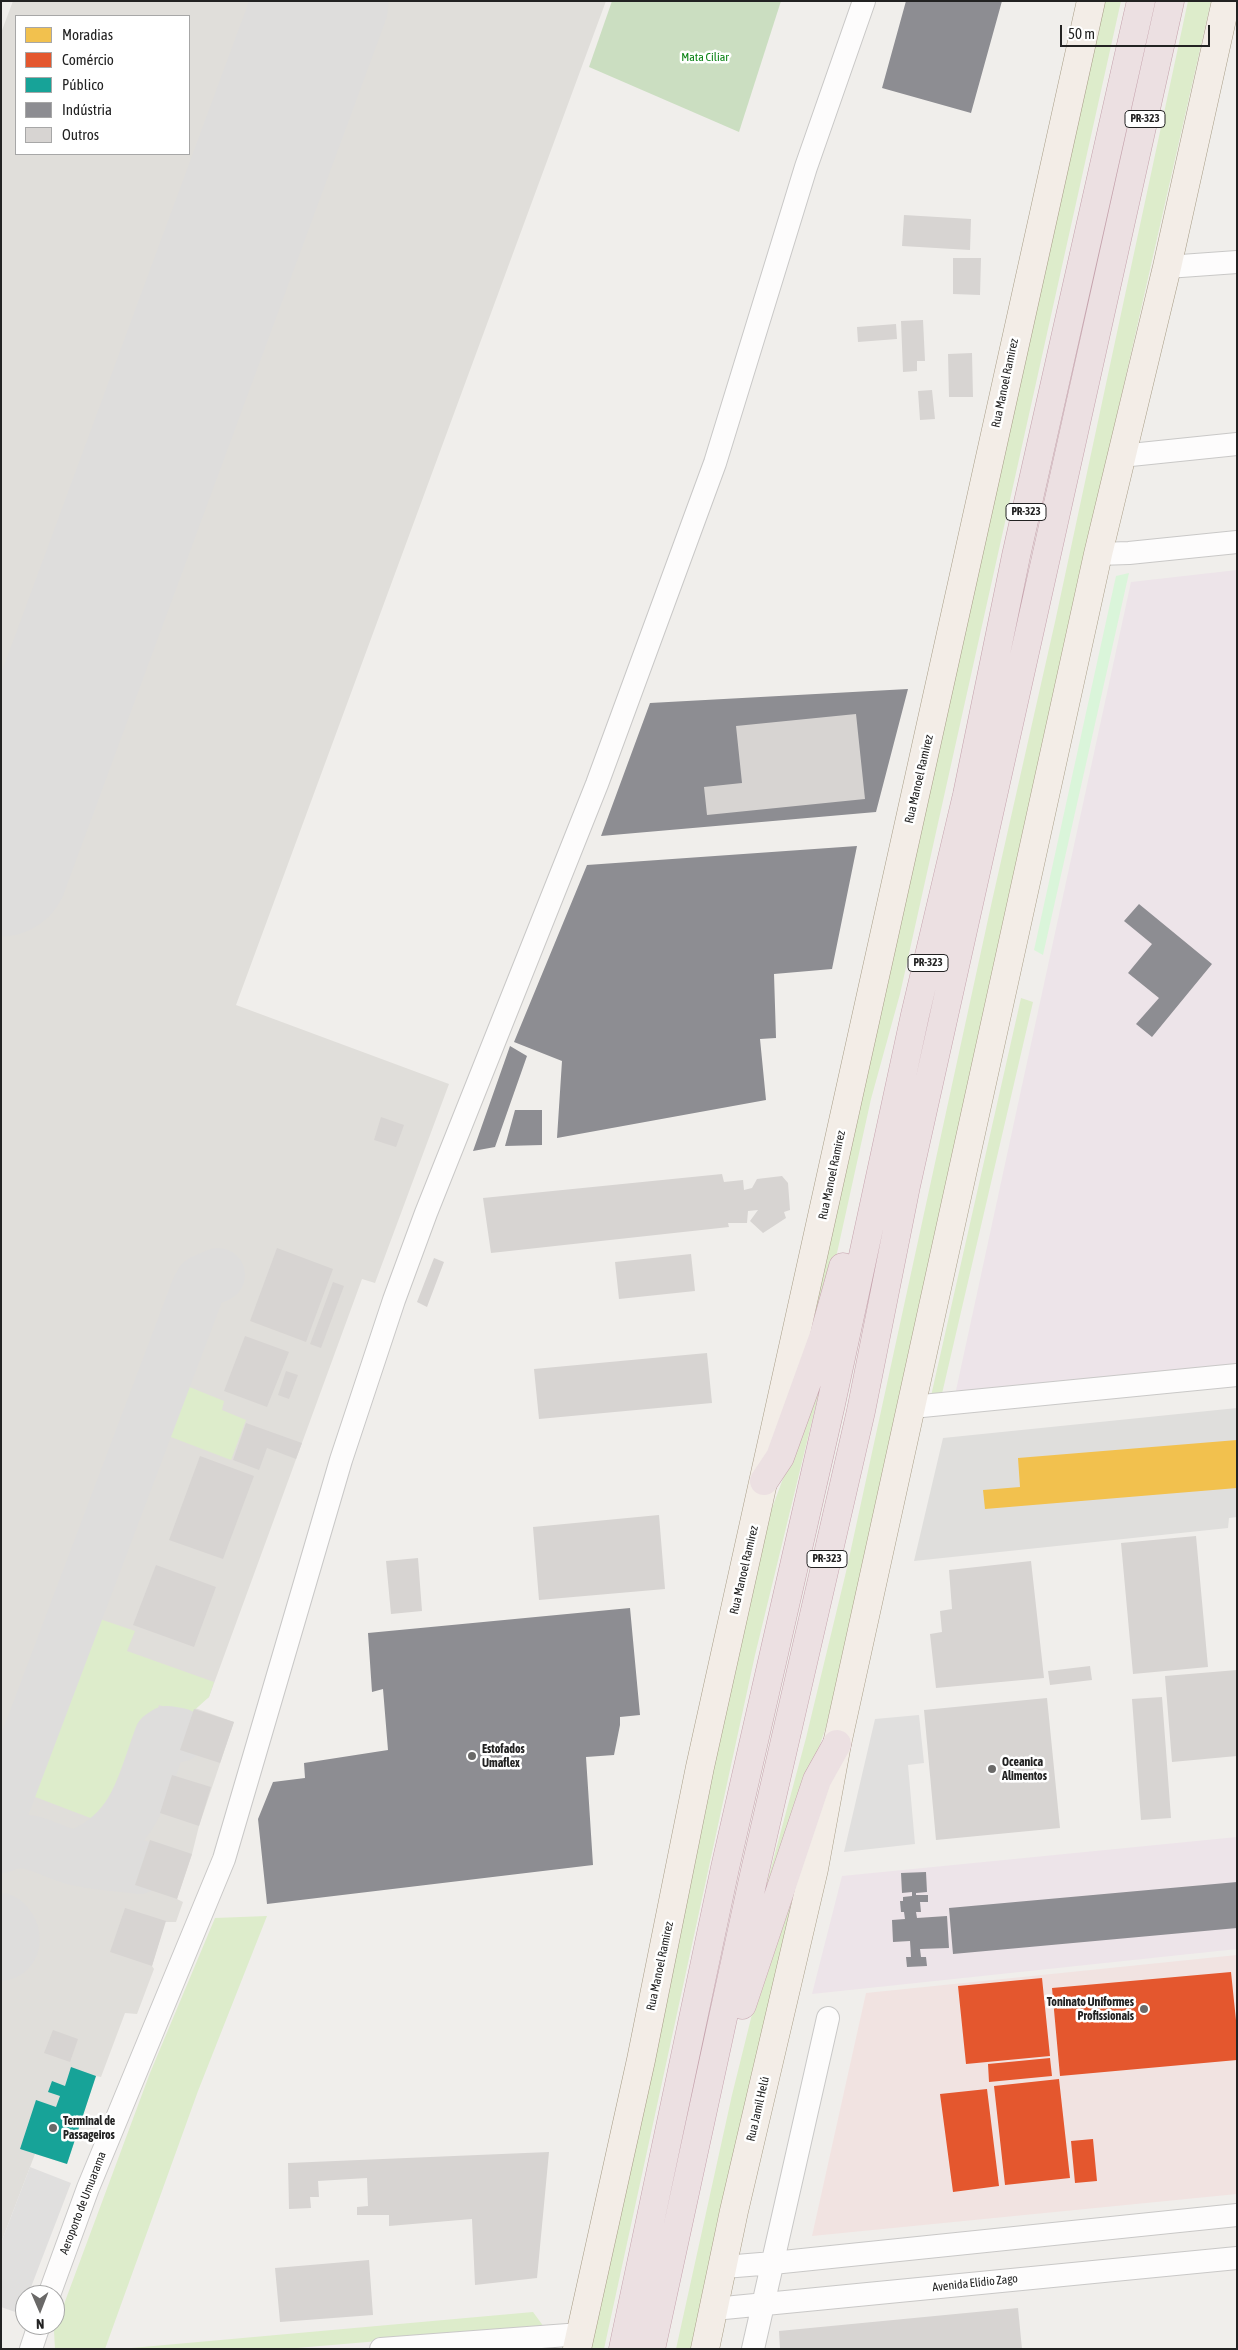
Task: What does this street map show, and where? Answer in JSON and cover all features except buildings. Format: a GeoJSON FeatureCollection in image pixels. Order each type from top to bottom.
{"type":"FeatureCollection","features":[{"type":"Feature","properties":{"kind":"highway","name":"PR-323"},"geometry":{"type":"LineString","coordinates":[[624,2349],[721,1886],[832,1404],[916,1015],[967,795],[1016,556],[1141,1]]}},
{"type":"Feature","properties":{"kind":"highway","name":"PR-323"},"geometry":{"type":"LineString","coordinates":[[651,2349],[754,1875],[861,1411],[906,1186],[1170,1]]}},
{"type":"Feature","properties":{"kind":"highway"},"geometry":{"type":"LineString","coordinates":[[764,1481],[780,1457],[829,1318],[840,1284],[877,1107],[916,1015]]}},
{"type":"Feature","properties":{"kind":"highway"},"geometry":{"type":"LineString","coordinates":[[713,2069],[726,2054],[817,1780],[837,1744]]}},
{"type":"Feature","properties":{"kind":"main road","name":"Rua Manoel Ramirez"},"geometry":{"type":"LineString","coordinates":[[579,2341],[641,2060],[700,1767],[1091,1]]}},
{"type":"Feature","properties":{"kind":"main road","name":"Rua Jamil Helú"},"geometry":{"type":"LineString","coordinates":[[705,2349],[724,2266],[734,2211],[814,1869],[837,1744],[1098,554],[1167,267],[1226,1]]}},
{"type":"Feature","properties":{"kind":"street","name":"Aeroporto de Umuarama"},"geometry":{"type":"LineString","coordinates":[[53,2285],[88,2188],[152,2029],[224,1859],[341,1460],[394,1300],[426,1212],[597,784],[715,463],[806,167],[864,1]]}},
{"type":"Feature","properties":{"kind":"street"},"geometry":{"type":"LineString","coordinates":[[1167,267],[1237,262]]}},
{"type":"Feature","properties":{"kind":"street"},"geometry":{"type":"LineString","coordinates":[[1121,456],[1237,444]]}},
{"type":"Feature","properties":{"kind":"street"},"geometry":{"type":"LineString","coordinates":[[1098,554],[1129,553],[1237,542]]}},
{"type":"Feature","properties":{"kind":"street"},"geometry":{"type":"LineString","coordinates":[[912,1407],[1237,1374]]}},
{"type":"Feature","properties":{"kind":"street"},"geometry":{"type":"LineString","coordinates":[[752,2349],[828,2018]]}},
{"type":"Feature","properties":{"kind":"street"},"geometry":{"type":"LineString","coordinates":[[724,2266],[773,2263],[1237,2214]]}},
{"type":"Feature","properties":{"kind":"street","name":"Avenida Elídio Zago"},"geometry":{"type":"LineString","coordinates":[[714,2309],[1237,2258]]}},
{"type":"Feature","properties":{"kind":"street"},"geometry":{"type":"LineString","coordinates":[[31,2349],[36,2335]]}},
{"type":"Feature","properties":{"kind":"street"},"geometry":{"type":"LineString","coordinates":[[381,2349],[579,2341]]}},
{"type":"Feature","properties":{"kind":"shaded area"},"geometry":{"type":"Polygon","coordinates":[[[13,1],[606,1],[236,1005],[449,1084],[375,1283],[362,1279],[209,1697],[195,1708],[234,1722],[177,1899],[183,1902],[176,1922],[165,1922],[152,1966],[154,1969],[137,2014],[125,2013],[101,2077],[96,2076],[67,2164],[35,2154],[1,2243],[1,33],[13,1]]]}},
{"type":"Feature","properties":{"kind":"shaded area"},"geometry":{"type":"Polygon","coordinates":[[[1237,570],[1237,1368],[955,1395],[1131,582],[1237,570]]]}},
{"type":"Feature","properties":{"kind":"shaded area"},"geometry":{"type":"Polygon","coordinates":[[[1237,1408],[1237,1517],[1229,1518],[1228,1528],[914,1561],[943,1438],[1237,1408]]]}},
{"type":"Feature","properties":{"kind":"shaded area"},"geometry":{"type":"Polygon","coordinates":[[[919,1715],[924,1763],[908,1765],[915,1844],[844,1852],[875,1719],[919,1715]]]}},
{"type":"Feature","properties":{"kind":"shaded area"},"geometry":{"type":"Polygon","coordinates":[[[1237,1837],[1237,1949],[812,1994],[842,1876],[1237,1837]]]}},
{"type":"Feature","properties":{"kind":"shaded area"},"geometry":{"type":"Polygon","coordinates":[[[1237,1955],[1237,2194],[812,2236],[866,1993],[1237,1955]]]}},
{"type":"Feature","properties":{"kind":"shaded area"},"geometry":{"type":"Polygon","coordinates":[[[30,2167],[71,2183],[32,2285],[15,2285],[15,2312],[1,2307],[1,2243],[30,2167]]]}},
{"type":"Feature","properties":{"kind":"green space","name":"Mata Ciliar"},"geometry":{"type":"Polygon","coordinates":[[[612,1],[781,1],[739,132],[589,67],[612,1]]]}},
{"type":"Feature","properties":{"kind":"green space"},"geometry":{"type":"Polygon","coordinates":[[[1102,1],[1121,1],[900,994],[871,1099],[835,1262],[807,1345],[1102,1]]]}},
{"type":"Feature","properties":{"kind":"green space"},"geometry":{"type":"Polygon","coordinates":[[[1188,1],[1211,1],[1109,450],[845,1654],[825,1730],[771,1884],[767,1883],[806,1738],[846,1572],[992,901],[1055,622],[1188,1]]]}},
{"type":"Feature","properties":{"kind":"green space"},"geometry":{"type":"Polygon","coordinates":[[[1129,573],[1043,955],[1034,950],[1116,576],[1129,573]]]}},
{"type":"Feature","properties":{"kind":"green space"},"geometry":{"type":"Polygon","coordinates":[[[1021,998],[1033,1002],[941,1398],[931,1396],[1021,998]]]}},
{"type":"Feature","properties":{"kind":"green space"},"geometry":{"type":"Polygon","coordinates":[[[182,1384],[224,1401],[222,1410],[246,1420],[231,1460],[163,1434],[182,1384]]]}},
{"type":"Feature","properties":{"kind":"green space"},"geometry":{"type":"Polygon","coordinates":[[[817,1387],[820,1388],[755,1655],[604,2349],[586,2349],[768,1519],[817,1387]]]}},
{"type":"Feature","properties":{"kind":"green space"},"geometry":{"type":"Polygon","coordinates":[[[94,1617],[135,1631],[127,1651],[214,1682],[209,1697],[189,1715],[159,1705],[122,1806],[114,1818],[93,1819],[30,1795],[94,1617]]]}},
{"type":"Feature","properties":{"kind":"green space"},"geometry":{"type":"Polygon","coordinates":[[[795,1879],[775,1990],[694,2349],[676,2349],[732,2095],[758,1990],[795,1879]]]}},
{"type":"Feature","properties":{"kind":"green space"},"geometry":{"type":"Polygon","coordinates":[[[267,1916],[198,2091],[105,2349],[55,2349],[54,2335],[65,2335],[65,2301],[150,2073],[215,1918],[267,1916]]]}},
{"type":"Feature","properties":{"kind":"green space"},"geometry":{"type":"Polygon","coordinates":[[[533,2312],[544,2327],[285,2349],[120,2349],[533,2312]]]}},
{"type":"Feature","properties":{"kind":"taxiway"},"geometry":{"type":"LineString","coordinates":[[1,1811],[198,1289],[202,1282],[218,1275]]}},
{"type":"Feature","properties":{"kind":"taxiway"},"geometry":{"type":"LineString","coordinates":[[74,1858],[110,1837],[123,1824],[141,1793],[161,1737],[167,1733],[179,1735]]}},
{"type":"Feature","properties":{"kind":"taxiway"},"geometry":{"type":"LineString","coordinates":[[1,1846],[11,1842],[30,1842],[74,1858],[139,1867]]}},
{"type":"Feature","properties":{"kind":"taxiway"},"geometry":{"type":"LineString","coordinates":[[1,1920],[9,1927],[13,1938],[10,1948],[7,1952],[1,1954]]}},
{"type":"Feature","properties":{"kind":"runway"},"geometry":{"type":"LineString","coordinates":[[1,869],[321,1]]}},
{"type":"Feature","properties":{"kind":"place","name":"Estofados Umaflex"},"geometry":{"type":"Point","coordinates":[472,1756]}},
{"type":"Feature","properties":{"kind":"place","name":"Oceanica Alimentos"},"geometry":{"type":"Point","coordinates":[992,1769]}},
{"type":"Feature","properties":{"kind":"place","name":"Toninato Uniformes Profissionais"},"geometry":{"type":"Point","coordinates":[1144,2009]}},
{"type":"Feature","properties":{"kind":"place","name":"Terminal de Passageiros"},"geometry":{"type":"Point","coordinates":[53,2128]}}]}
